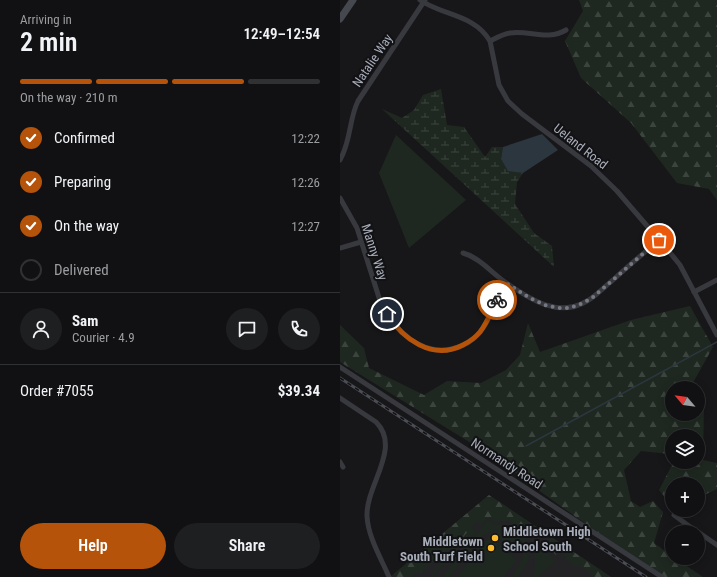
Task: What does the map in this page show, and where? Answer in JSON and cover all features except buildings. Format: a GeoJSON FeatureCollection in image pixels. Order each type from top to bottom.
{"type":"FeatureCollection","features":[{"type":"Feature","properties":{"kind":"main road"},"geometry":{"type":"LineString","coordinates":[[340,19],[353,0]]}},
{"type":"Feature","properties":{"kind":"street","name":"Ueland Road"},"geometry":{"type":"LineString","coordinates":[[423,1],[435,8],[469,20],[482,30],[490,41],[499,85],[508,101],[522,114],[601,174],[618,191],[680,265],[717,335]]}},
{"type":"Feature","properties":{"kind":"street","name":"Natalie Way"},"geometry":{"type":"LineString","coordinates":[[340,160],[346,147],[358,100],[423,1]]}},
{"type":"Feature","properties":{"kind":"street"},"geometry":{"type":"LineString","coordinates":[[490,41],[511,32],[550,36],[566,30]]}},
{"type":"Feature","properties":{"kind":"street","name":"Manny Way"},"geometry":{"type":"LineString","coordinates":[[340,198],[352,219],[361,242],[378,297],[387,314],[397,327],[419,345],[430,349],[454,349],[475,338],[483,328],[506,283]]}},
{"type":"Feature","properties":{"kind":"street"},"geometry":{"type":"LineString","coordinates":[[463,253],[472,255],[478,259],[506,283],[530,298],[547,306],[570,308],[592,298],[659,240]]}},
{"type":"Feature","properties":{"kind":"street"},"geometry":{"type":"LineString","coordinates":[[340,248],[361,242]]}},
{"type":"Feature","properties":{"kind":"street"},"geometry":{"type":"LineString","coordinates":[[694,292],[717,280]]}},
{"type":"Feature","properties":{"kind":"street","name":"Normandy Road"},"geometry":{"type":"LineString","coordinates":[[340,367],[662,577]]}},
{"type":"Feature","properties":{"kind":"street"},"geometry":{"type":"LineString","coordinates":[[340,398],[376,422],[381,427],[385,436],[385,453],[370,497],[368,517],[372,534],[389,577]]}},
{"type":"Feature","properties":{"kind":"street"},"geometry":{"type":"LineString","coordinates":[[340,462],[343,468]]}},
{"type":"Feature","properties":{"kind":"street"},"geometry":{"type":"LineString","coordinates":[[677,517],[688,525]]}},
{"type":"Feature","properties":{"kind":"street"},"geometry":{"type":"LineString","coordinates":[[705,537],[717,545]]}},
{"type":"Feature","properties":{"kind":"shaded area"},"geometry":{"type":"Polygon","coordinates":[[[542,134],[558,150],[523,173],[508,171],[501,159],[503,147],[542,134]]]}},
{"type":"Feature","properties":{"kind":"shaded area","name":"Middletown High School South"},"geometry":{"type":"Polygon","coordinates":[[[489,495],[611,577],[390,577],[489,495]]]}},
{"type":"Feature","properties":{"kind":"green space"},"geometry":{"type":"Polygon","coordinates":[[[579,0],[717,0],[717,200],[709,189],[677,183],[631,123],[581,78],[565,41],[583,11],[579,0]]]}},
{"type":"Feature","properties":{"kind":"green space"},"geometry":{"type":"Polygon","coordinates":[[[441,89],[447,125],[464,127],[485,157],[492,147],[503,147],[501,159],[508,170],[523,173],[517,182],[515,204],[534,233],[552,246],[554,267],[382,109],[402,118],[414,110],[423,95],[441,89]]]}},
{"type":"Feature","properties":{"kind":"green space"},"geometry":{"type":"Polygon","coordinates":[[[396,135],[466,200],[409,248],[379,173],[396,135]]]}},
{"type":"Feature","properties":{"kind":"green space"},"geometry":{"type":"Polygon","coordinates":[[[690,306],[713,347],[694,381],[665,381],[665,421],[704,421],[704,429],[665,429],[665,454],[641,451],[624,470],[631,501],[640,507],[653,501],[663,512],[654,543],[665,551],[665,565],[685,565],[703,577],[664,577],[633,558],[500,461],[340,362],[340,325],[364,348],[369,368],[424,395],[447,381],[481,383],[506,370],[520,355],[528,323],[540,352],[631,320],[690,306]]]}},
{"type":"Feature","properties":{"kind":"green space"},"geometry":{"type":"Polygon","coordinates":[[[705,460],[717,463],[717,489],[705,495],[705,477],[666,477],[670,469],[705,469],[705,460]]]}},
{"type":"Feature","properties":{"kind":"green space"},"geometry":{"type":"Polygon","coordinates":[[[665,478],[665,497],[659,490],[665,478]]]}},
{"type":"Feature","properties":{"kind":"green space"},"geometry":{"type":"Polygon","coordinates":[[[489,495],[611,577],[593,577],[584,567],[575,566],[567,560],[564,553],[561,552],[556,555],[548,547],[550,538],[529,536],[522,528],[501,516],[477,520],[455,547],[444,551],[419,574],[413,574],[413,577],[395,577],[394,574],[489,495]]]}},
{"type":"Feature","properties":{"kind":"green space"},"geometry":{"type":"Polygon","coordinates":[[[502,515],[514,523],[502,521],[494,522],[489,518],[487,518],[481,526],[476,522],[471,527],[476,531],[470,539],[466,535],[433,577],[430,577],[474,519],[502,515]]]}},
{"type":"Feature","properties":{"kind":"green space"},"geometry":{"type":"Polygon","coordinates":[[[488,520],[494,525],[502,525],[515,530],[525,540],[529,553],[528,561],[518,577],[511,577],[521,561],[523,550],[515,551],[498,537],[497,530],[482,536],[449,577],[442,577],[488,520]]]}},
{"type":"Feature","properties":{"kind":"green space","name":"Middletown South Turf Field"},"geometry":{"type":"Polygon","coordinates":[[[489,537],[517,560],[504,577],[457,577],[489,537]]]}},
{"type":"Feature","properties":{"kind":"green space"},"geometry":{"type":"Polygon","coordinates":[[[534,548],[547,552],[552,556],[555,562],[539,577],[532,577],[535,569],[534,548]]]}},
{"type":"Feature","properties":{"kind":"waterway"},"geometry":{"type":"LineString","coordinates":[[526,446],[717,342]]}},
{"type":"Feature","properties":{"kind":"railway"},"geometry":{"type":"LineString","coordinates":[[340,378],[646,577]]}},
{"type":"Feature","properties":{"kind":"way so far"},"geometry":{"type":"LineString","coordinates":[[497,300],[506,283],[530,298],[547,306],[570,308],[579,305],[592,298],[659,240]]}},
{"type":"Feature","properties":{"kind":"place","name":"Middletown High School South"},"geometry":{"type":"Point","coordinates":[495,538]}},
{"type":"Feature","properties":{"kind":"place","name":"Middletown South Turf Field"},"geometry":{"type":"Point","coordinates":[491,548]}},
{"type":"Feature","properties":{"kind":"route"},"geometry":{"type":"LineString","coordinates":[[387,314],[401,332],[419,345],[430,349],[447,350],[464,345],[475,338],[483,328],[497,300]]}}]}
